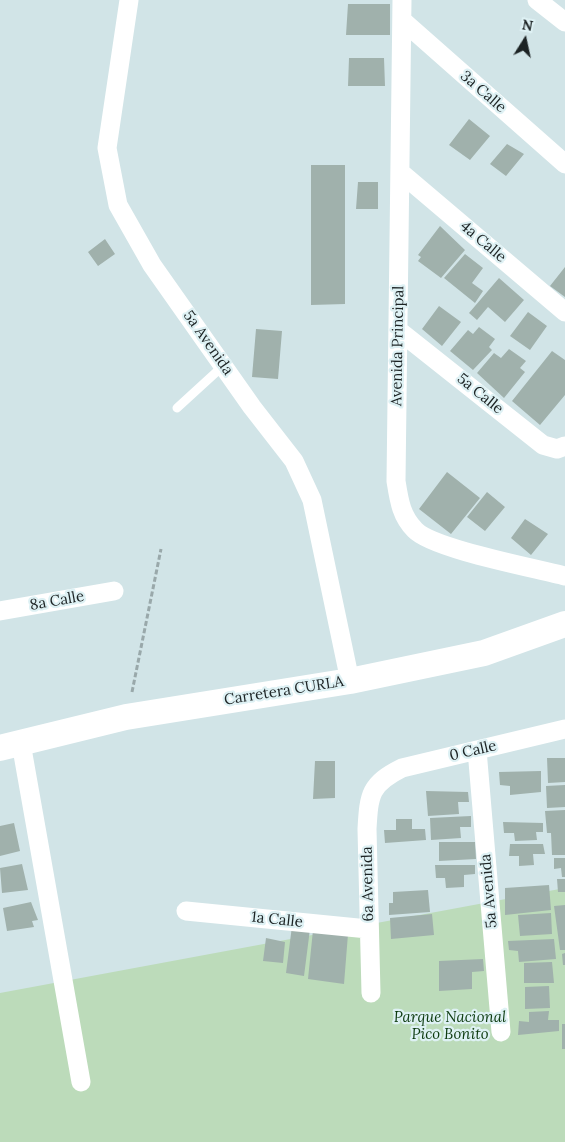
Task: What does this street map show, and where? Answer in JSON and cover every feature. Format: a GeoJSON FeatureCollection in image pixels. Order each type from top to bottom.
{"type":"FeatureCollection","features":[{"type":"Feature","properties":{"kind":"main road","name":"Carretera CURLA"},"geometry":{"type":"LineString","coordinates":[[11,745],[126,717],[350,680],[484,653],[565,624]]}},
{"type":"Feature","properties":{"kind":"street","name":"5a Avenida"},"geometry":{"type":"LineString","coordinates":[[130,0],[107,148],[118,205],[152,265],[252,407],[294,461],[312,500],[350,680]]}},
{"type":"Feature","properties":{"kind":"street","name":"Avenida Principal"},"geometry":{"type":"LineString","coordinates":[[402,0],[396,481],[401,510],[416,531],[439,544],[565,576]]}},
{"type":"Feature","properties":{"kind":"street"},"geometry":{"type":"LineString","coordinates":[[538,0],[565,22]]}},
{"type":"Feature","properties":{"kind":"street","name":"3a Calle"},"geometry":{"type":"LineString","coordinates":[[402,20],[565,164]]}},
{"type":"Feature","properties":{"kind":"street","name":"4a Calle"},"geometry":{"type":"LineString","coordinates":[[400,172],[565,312]]}},
{"type":"Feature","properties":{"kind":"street","name":"5a Calle"},"geometry":{"type":"LineString","coordinates":[[398,330],[543,445],[557,449],[565,446]]}},
{"type":"Feature","properties":{"kind":"street","name":"8a Calle"},"geometry":{"type":"LineString","coordinates":[[0,611],[114,591]]}},
{"type":"Feature","properties":{"kind":"street","name":"0 Calle"},"geometry":{"type":"LineString","coordinates":[[382,778],[402,768],[565,729]]}},
{"type":"Feature","properties":{"kind":"street"},"geometry":{"type":"LineString","coordinates":[[11,745],[81,1082]]}},
{"type":"Feature","properties":{"kind":"street","name":"5a Avenida"},"geometry":{"type":"LineString","coordinates":[[477,750],[501,1032]]}},
{"type":"Feature","properties":{"kind":"street","name":"6a Avenida"},"geometry":{"type":"LineString","coordinates":[[371,993],[368,929],[369,805],[373,790],[382,778]]}},
{"type":"Feature","properties":{"kind":"street","name":"1a Calle"},"geometry":{"type":"LineString","coordinates":[[186,911],[368,929]]}},
{"type":"Feature","properties":{"kind":"lane"},"geometry":{"type":"LineString","coordinates":[[177,408],[224,365]]}},
{"type":"Feature","properties":{"kind":"path"},"geometry":{"type":"LineString","coordinates":[[126,717],[161,549]]}},
{"type":"Feature","properties":{"kind":"green space","name":"Parque Nacional Pico Bonito"},"geometry":{"type":"Polygon","coordinates":[[[565,888],[565,1142],[0,1142],[0,993],[565,888]]]}},
{"type":"Feature","properties":{"kind":"building"},"geometry":{"type":"Polygon","coordinates":[[[348,4],[390,4],[390,35],[346,35],[348,4]]]}},
{"type":"Feature","properties":{"kind":"building"},"geometry":{"type":"Polygon","coordinates":[[[349,58],[384,58],[385,86],[348,86],[349,58]]]}},
{"type":"Feature","properties":{"kind":"building"},"geometry":{"type":"Polygon","coordinates":[[[469,119],[490,136],[470,160],[449,145],[469,119]]]}},
{"type":"Feature","properties":{"kind":"building"},"geometry":{"type":"Polygon","coordinates":[[[507,144],[524,154],[506,176],[490,164],[507,144]]]}},
{"type":"Feature","properties":{"kind":"building"},"geometry":{"type":"Polygon","coordinates":[[[311,165],[345,165],[345,304],[311,305],[311,165]]]}},
{"type":"Feature","properties":{"kind":"building"},"geometry":{"type":"Polygon","coordinates":[[[358,182],[378,182],[378,209],[356,209],[358,182]]]}},
{"type":"Feature","properties":{"kind":"building"},"geometry":{"type":"Polygon","coordinates":[[[440,226],[465,250],[441,278],[418,261],[421,257],[418,255],[440,226]]]}},
{"type":"Feature","properties":{"kind":"building"},"geometry":{"type":"Polygon","coordinates":[[[105,239],[115,254],[98,266],[88,252],[105,239]]]}},
{"type":"Feature","properties":{"kind":"building"},"geometry":{"type":"Polygon","coordinates":[[[465,254],[483,268],[472,283],[483,291],[475,303],[444,278],[465,254]]]}},
{"type":"Feature","properties":{"kind":"building"},"geometry":{"type":"Polygon","coordinates":[[[565,267],[565,297],[550,286],[565,267]]]}},
{"type":"Feature","properties":{"kind":"building"},"geometry":{"type":"Polygon","coordinates":[[[499,278],[524,300],[505,322],[488,307],[477,320],[469,313],[499,278]]]}},
{"type":"Feature","properties":{"kind":"building"},"geometry":{"type":"Polygon","coordinates":[[[439,306],[461,322],[442,346],[422,329],[439,306]]]}},
{"type":"Feature","properties":{"kind":"building"},"geometry":{"type":"Polygon","coordinates":[[[528,312],[547,326],[530,350],[510,336],[528,312]]]}},
{"type":"Feature","properties":{"kind":"building"},"geometry":{"type":"Polygon","coordinates":[[[479,327],[495,339],[489,347],[492,350],[473,370],[450,351],[468,330],[473,334],[479,327]]]}},
{"type":"Feature","properties":{"kind":"building"},"geometry":{"type":"Polygon","coordinates":[[[256,329],[282,331],[278,379],[252,377],[256,329]]]}},
{"type":"Feature","properties":{"kind":"building"},"geometry":{"type":"Polygon","coordinates":[[[509,349],[526,361],[520,368],[525,372],[504,398],[477,373],[494,353],[501,358],[509,349]]]}},
{"type":"Feature","properties":{"kind":"building"},"geometry":{"type":"Polygon","coordinates":[[[552,351],[565,360],[565,395],[540,425],[512,401],[552,351]]]}},
{"type":"Feature","properties":{"kind":"building"},"geometry":{"type":"Polygon","coordinates":[[[447,472],[480,498],[451,534],[419,509],[447,472]]]}},
{"type":"Feature","properties":{"kind":"building"},"geometry":{"type":"Polygon","coordinates":[[[487,492],[505,507],[485,531],[467,517],[487,492]]]}},
{"type":"Feature","properties":{"kind":"building"},"geometry":{"type":"Polygon","coordinates":[[[525,519],[548,534],[531,555],[511,538],[525,519]]]}},
{"type":"Feature","properties":{"kind":"building"},"geometry":{"type":"Polygon","coordinates":[[[547,758],[565,758],[565,782],[548,783],[547,758]]]}},
{"type":"Feature","properties":{"kind":"building"},"geometry":{"type":"Polygon","coordinates":[[[315,761],[335,761],[335,798],[313,799],[315,761]]]}},
{"type":"Feature","properties":{"kind":"building"},"geometry":{"type":"Polygon","coordinates":[[[541,771],[541,792],[510,795],[510,786],[500,785],[499,772],[541,771]]]}},
{"type":"Feature","properties":{"kind":"building"},"geometry":{"type":"Polygon","coordinates":[[[565,785],[565,807],[547,808],[546,786],[565,785]]]}},
{"type":"Feature","properties":{"kind":"building"},"geometry":{"type":"Polygon","coordinates":[[[426,791],[468,792],[469,802],[458,802],[459,814],[428,816],[426,791]]]}},
{"type":"Feature","properties":{"kind":"building"},"geometry":{"type":"Polygon","coordinates":[[[565,810],[565,855],[552,855],[551,833],[547,833],[545,811],[565,810]]]}},
{"type":"Feature","properties":{"kind":"building"},"geometry":{"type":"Polygon","coordinates":[[[471,816],[471,827],[460,827],[461,838],[431,840],[430,818],[471,816]]]}},
{"type":"Feature","properties":{"kind":"building"},"geometry":{"type":"Polygon","coordinates":[[[396,819],[412,819],[412,829],[425,829],[426,840],[385,843],[384,830],[396,830],[396,819]]]}},
{"type":"Feature","properties":{"kind":"building"},"geometry":{"type":"Polygon","coordinates":[[[503,822],[543,823],[543,832],[536,832],[537,840],[515,841],[514,833],[504,833],[503,822]]]}},
{"type":"Feature","properties":{"kind":"building"},"geometry":{"type":"Polygon","coordinates":[[[14,823],[20,851],[0,856],[0,826],[14,823]]]}},
{"type":"Feature","properties":{"kind":"building"},"geometry":{"type":"Polygon","coordinates":[[[439,842],[475,842],[476,859],[439,861],[439,842]]]}},
{"type":"Feature","properties":{"kind":"building"},"geometry":{"type":"Polygon","coordinates":[[[510,844],[543,844],[545,854],[533,854],[534,865],[519,866],[519,856],[509,856],[510,844]]]}},
{"type":"Feature","properties":{"kind":"building"},"geometry":{"type":"Polygon","coordinates":[[[554,858],[565,858],[565,877],[562,877],[561,868],[554,869],[554,858]]]}},
{"type":"Feature","properties":{"kind":"building"},"geometry":{"type":"Polygon","coordinates":[[[22,864],[28,890],[2,893],[0,868],[22,864]]]}},
{"type":"Feature","properties":{"kind":"building"},"geometry":{"type":"Polygon","coordinates":[[[435,865],[475,865],[475,874],[464,875],[464,887],[446,888],[445,878],[436,878],[435,865]]]}},
{"type":"Feature","properties":{"kind":"building"},"geometry":{"type":"Polygon","coordinates":[[[557,879],[565,879],[565,892],[558,892],[557,879]]]}},
{"type":"Feature","properties":{"kind":"building"},"geometry":{"type":"Polygon","coordinates":[[[549,885],[551,910],[505,915],[505,888],[549,885]]]}},
{"type":"Feature","properties":{"kind":"building"},"geometry":{"type":"Polygon","coordinates":[[[428,890],[430,912],[389,915],[389,903],[393,903],[393,892],[428,890]]]}},
{"type":"Feature","properties":{"kind":"building"},"geometry":{"type":"Polygon","coordinates":[[[31,902],[38,920],[32,921],[34,927],[7,931],[3,908],[31,902]]]}},
{"type":"Feature","properties":{"kind":"building"},"geometry":{"type":"Polygon","coordinates":[[[565,905],[565,950],[560,950],[554,906],[565,905]]]}},
{"type":"Feature","properties":{"kind":"building"},"geometry":{"type":"Polygon","coordinates":[[[551,913],[552,934],[520,936],[518,915],[551,913]]]}},
{"type":"Feature","properties":{"kind":"building"},"geometry":{"type":"Polygon","coordinates":[[[432,914],[434,935],[391,939],[390,918],[432,914]]]}},
{"type":"Feature","properties":{"kind":"building"},"geometry":{"type":"Polygon","coordinates":[[[292,926],[310,929],[304,976],[286,973],[292,926]]]}},
{"type":"Feature","properties":{"kind":"building"},"geometry":{"type":"Polygon","coordinates":[[[313,930],[348,934],[344,984],[308,979],[313,930]]]}},
{"type":"Feature","properties":{"kind":"building"},"geometry":{"type":"Polygon","coordinates":[[[266,938],[285,942],[283,963],[263,961],[266,938]]]}},
{"type":"Feature","properties":{"kind":"building"},"geometry":{"type":"Polygon","coordinates":[[[554,939],[556,959],[519,962],[518,951],[509,950],[508,941],[554,939]]]}},
{"type":"Feature","properties":{"kind":"building"},"geometry":{"type":"Polygon","coordinates":[[[565,953],[565,965],[563,965],[562,954],[565,953]]]}},
{"type":"Feature","properties":{"kind":"building"},"geometry":{"type":"Polygon","coordinates":[[[483,959],[484,971],[472,972],[472,989],[439,991],[439,961],[483,959]]]}},
{"type":"Feature","properties":{"kind":"building"},"geometry":{"type":"Polygon","coordinates":[[[552,962],[554,983],[524,983],[524,963],[552,962]]]}},
{"type":"Feature","properties":{"kind":"building"},"geometry":{"type":"Polygon","coordinates":[[[549,986],[550,1008],[525,1009],[525,987],[549,986]]]}},
{"type":"Feature","properties":{"kind":"building"},"geometry":{"type":"Polygon","coordinates":[[[549,1011],[548,1020],[559,1020],[559,1031],[518,1035],[519,1021],[529,1022],[529,1012],[549,1011]]]}},
{"type":"Feature","properties":{"kind":"building"},"geometry":{"type":"Polygon","coordinates":[[[562,1024],[565,1024],[565,1049],[562,1049],[562,1024]]]}}]}
